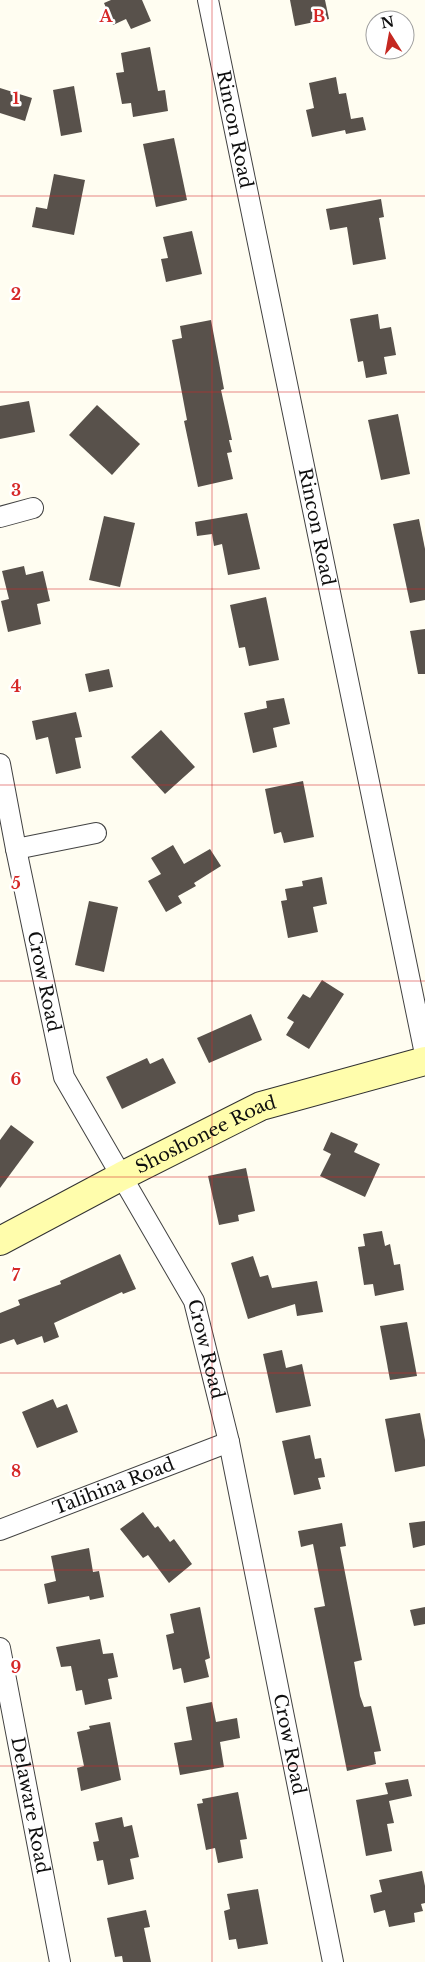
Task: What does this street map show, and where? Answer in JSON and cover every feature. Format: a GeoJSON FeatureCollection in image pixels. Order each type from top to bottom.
{"type":"FeatureCollection","features":[{"type":"Feature","properties":{"kind":"street","name":"Rincon Road"},"geometry":{"type":"LineString","coordinates":[[208,0],[425,1054]]}},
{"type":"Feature","properties":{"kind":"street"},"geometry":{"type":"LineString","coordinates":[[0,517],[33,508]]}},
{"type":"Feature","properties":{"kind":"street","name":"Crow Road"},"geometry":{"type":"LineString","coordinates":[[0,764],[64,1077],[194,1302],[229,1442],[333,1962]]}},
{"type":"Feature","properties":{"kind":"street"},"geometry":{"type":"LineString","coordinates":[[16,849],[96,833]]}},
{"type":"Feature","properties":{"kind":"street","name":"Shoshonee Road"},"geometry":{"type":"LineString","coordinates":[[0,1241],[260,1106],[425,1061]]}},
{"type":"Feature","properties":{"kind":"street","name":"Talihina Road"},"geometry":{"type":"LineString","coordinates":[[0,1530],[229,1442]]}},
{"type":"Feature","properties":{"kind":"street","name":"Delaware Road"},"geometry":{"type":"LineString","coordinates":[[0,1648],[60,1962]]}},
{"type":"Feature","properties":{"kind":"building"},"geometry":{"type":"Polygon","coordinates":[[[111,0],[142,0],[151,21],[131,29],[126,19],[113,25],[104,3],[111,0]]]}},
{"type":"Feature","properties":{"kind":"building"},"geometry":{"type":"Polygon","coordinates":[[[290,0],[325,0],[329,19],[295,26],[290,0]]]}},
{"type":"Feature","properties":{"kind":"building"},"geometry":{"type":"Polygon","coordinates":[[[150,47],[158,91],[165,90],[168,111],[133,117],[131,103],[122,104],[116,73],[124,72],[121,53],[150,47]]]}},
{"type":"Feature","properties":{"kind":"building"},"geometry":{"type":"Polygon","coordinates":[[[336,77],[339,94],[346,93],[351,119],[363,117],[366,130],[346,134],[345,130],[312,137],[306,110],[314,108],[309,83],[336,77]]]}},
{"type":"Feature","properties":{"kind":"building"},"geometry":{"type":"Polygon","coordinates":[[[74,86],[82,132],[61,136],[53,90],[74,86]]]}},
{"type":"Feature","properties":{"kind":"building"},"geometry":{"type":"Polygon","coordinates":[[[0,88],[32,98],[25,121],[0,113],[0,88]]]}},
{"type":"Feature","properties":{"kind":"building"},"geometry":{"type":"Polygon","coordinates":[[[174,138],[187,200],[156,207],[143,144],[174,138]]]}},
{"type":"Feature","properties":{"kind":"building"},"geometry":{"type":"Polygon","coordinates":[[[54,174],[85,180],[74,235],[32,227],[36,207],[47,209],[54,174]]]}},
{"type":"Feature","properties":{"kind":"building"},"geometry":{"type":"Polygon","coordinates":[[[381,199],[384,217],[379,218],[386,259],[353,265],[347,227],[330,230],[326,209],[381,199]]]}},
{"type":"Feature","properties":{"kind":"building"},"geometry":{"type":"Polygon","coordinates":[[[192,231],[202,274],[166,282],[161,259],[168,258],[163,237],[192,231]]]}},
{"type":"Feature","properties":{"kind":"building"},"geometry":{"type":"Polygon","coordinates":[[[378,314],[380,329],[391,327],[396,355],[384,357],[387,374],[366,378],[363,361],[358,362],[350,319],[378,314]]]}},
{"type":"Feature","properties":{"kind":"building"},"geometry":{"type":"Polygon","coordinates":[[[211,320],[224,389],[221,390],[232,440],[229,440],[232,452],[227,453],[233,479],[198,487],[184,421],[187,420],[172,340],[182,338],[180,326],[211,320]]]}},
{"type":"Feature","properties":{"kind":"building"},"geometry":{"type":"Polygon","coordinates":[[[29,401],[35,432],[0,439],[0,406],[29,401]]]}},
{"type":"Feature","properties":{"kind":"building"},"geometry":{"type":"Polygon","coordinates":[[[97,405],[140,444],[112,475],[69,435],[97,405]]]}},
{"type":"Feature","properties":{"kind":"building"},"geometry":{"type":"Polygon","coordinates":[[[398,414],[410,474],[381,480],[368,420],[398,414]]]}},
{"type":"Feature","properties":{"kind":"building"},"geometry":{"type":"Polygon","coordinates":[[[247,513],[260,569],[228,575],[222,544],[214,546],[212,534],[197,536],[195,522],[247,513]]]}},
{"type":"Feature","properties":{"kind":"building"},"geometry":{"type":"Polygon","coordinates":[[[104,516],[135,523],[120,587],[89,580],[104,516]]]}},
{"type":"Feature","properties":{"kind":"building"},"geometry":{"type":"Polygon","coordinates":[[[419,519],[425,549],[425,600],[410,603],[393,524],[419,519]]]}},
{"type":"Feature","properties":{"kind":"building"},"geometry":{"type":"Polygon","coordinates":[[[24,566],[26,575],[43,571],[50,601],[37,604],[41,624],[8,632],[1,601],[9,599],[2,571],[24,566]]]}},
{"type":"Feature","properties":{"kind":"building"},"geometry":{"type":"Polygon","coordinates":[[[266,597],[279,660],[249,666],[245,647],[239,648],[230,605],[266,597]]]}},
{"type":"Feature","properties":{"kind":"building"},"geometry":{"type":"Polygon","coordinates":[[[425,629],[425,674],[418,674],[410,631],[425,629]]]}},
{"type":"Feature","properties":{"kind":"building"},"geometry":{"type":"Polygon","coordinates":[[[109,669],[113,687],[89,692],[85,674],[109,669]]]}},
{"type":"Feature","properties":{"kind":"building"},"geometry":{"type":"Polygon","coordinates":[[[284,698],[290,724],[273,728],[277,747],[253,753],[244,713],[267,708],[266,701],[284,698]]]}},
{"type":"Feature","properties":{"kind":"building"},"geometry":{"type":"Polygon","coordinates":[[[76,712],[82,737],[75,738],[81,768],[56,774],[48,737],[36,740],[32,721],[76,712]]]}},
{"type":"Feature","properties":{"kind":"building"},"geometry":{"type":"Polygon","coordinates":[[[161,730],[195,767],[165,794],[131,757],[161,730]]]}},
{"type":"Feature","properties":{"kind":"building"},"geometry":{"type":"Polygon","coordinates":[[[303,781],[314,837],[284,843],[281,832],[274,834],[265,789],[303,781]]]}},
{"type":"Feature","properties":{"kind":"building"},"geometry":{"type":"Polygon","coordinates":[[[173,845],[184,864],[210,849],[221,866],[194,883],[196,886],[178,896],[182,903],[166,912],[148,881],[161,874],[151,858],[173,845]]]}},
{"type":"Feature","properties":{"kind":"building"},"geometry":{"type":"Polygon","coordinates":[[[322,877],[327,904],[313,907],[318,932],[288,938],[281,901],[287,900],[285,889],[303,886],[302,881],[322,877]]]}},
{"type":"Feature","properties":{"kind":"building"},"geometry":{"type":"Polygon","coordinates":[[[89,901],[118,907],[104,972],[75,965],[89,901]]]}},
{"type":"Feature","properties":{"kind":"building"},"geometry":{"type":"Polygon","coordinates":[[[322,980],[344,994],[309,1049],[286,1035],[294,1022],[287,1018],[303,994],[310,998],[322,980]]]}},
{"type":"Feature","properties":{"kind":"building"},"geometry":{"type":"Polygon","coordinates":[[[251,1014],[262,1040],[209,1063],[197,1038],[251,1014]]]}},
{"type":"Feature","properties":{"kind":"building"},"geometry":{"type":"Polygon","coordinates":[[[147,1058],[150,1064],[163,1058],[176,1083],[122,1109],[106,1077],[147,1058]]]}},
{"type":"Feature","properties":{"kind":"building"},"geometry":{"type":"Polygon","coordinates":[[[11,1125],[34,1142],[0,1188],[0,1140],[11,1125]]]}},
{"type":"Feature","properties":{"kind":"building"},"geometry":{"type":"Polygon","coordinates":[[[331,1132],[358,1144],[354,1152],[380,1164],[365,1197],[320,1176],[331,1154],[323,1150],[331,1132]]]}},
{"type":"Feature","properties":{"kind":"building"},"geometry":{"type":"Polygon","coordinates":[[[246,1168],[255,1211],[238,1215],[239,1221],[219,1225],[208,1176],[246,1168]]]}},
{"type":"Feature","properties":{"kind":"building"},"geometry":{"type":"Polygon","coordinates":[[[382,1231],[385,1246],[390,1244],[394,1265],[400,1264],[404,1290],[375,1296],[373,1284],[364,1285],[358,1247],[365,1246],[363,1234],[382,1231]]]}},
{"type":"Feature","properties":{"kind":"building"},"geometry":{"type":"Polygon","coordinates":[[[120,1254],[136,1289],[123,1294],[122,1292],[54,1323],[59,1337],[44,1343],[42,1336],[17,1345],[14,1339],[0,1344],[0,1313],[20,1305],[18,1300],[61,1284],[60,1281],[120,1254]]]}},
{"type":"Feature","properties":{"kind":"building"},"geometry":{"type":"Polygon","coordinates":[[[253,1256],[260,1277],[268,1275],[272,1288],[317,1281],[323,1312],[297,1316],[295,1304],[248,1319],[231,1263],[253,1256]]]}},
{"type":"Feature","properties":{"kind":"building"},"geometry":{"type":"Polygon","coordinates":[[[407,1322],[417,1376],[390,1380],[380,1326],[407,1322]]]}},
{"type":"Feature","properties":{"kind":"building"},"geometry":{"type":"Polygon","coordinates":[[[282,1350],[286,1368],[302,1364],[311,1406],[276,1413],[263,1354],[282,1350]]]}},
{"type":"Feature","properties":{"kind":"building"},"geometry":{"type":"Polygon","coordinates":[[[53,1399],[57,1408],[67,1404],[78,1432],[37,1448],[22,1412],[53,1399]]]}},
{"type":"Feature","properties":{"kind":"building"},"geometry":{"type":"Polygon","coordinates":[[[420,1413],[425,1440],[425,1466],[395,1472],[385,1419],[420,1413]]]}},
{"type":"Feature","properties":{"kind":"building"},"geometry":{"type":"Polygon","coordinates":[[[310,1435],[315,1459],[321,1458],[325,1477],[318,1478],[321,1489],[294,1495],[282,1441],[310,1435]]]}},
{"type":"Feature","properties":{"kind":"building"},"geometry":{"type":"Polygon","coordinates":[[[143,1512],[155,1528],[158,1526],[170,1542],[174,1539],[192,1564],[169,1583],[148,1555],[143,1558],[120,1529],[143,1512]]]}},
{"type":"Feature","properties":{"kind":"building"},"geometry":{"type":"Polygon","coordinates":[[[425,1521],[425,1545],[413,1548],[409,1523],[425,1521]]]}},
{"type":"Feature","properties":{"kind":"building"},"geometry":{"type":"Polygon","coordinates":[[[342,1523],[346,1546],[340,1547],[362,1660],[354,1662],[360,1696],[364,1707],[371,1706],[381,1751],[374,1752],[376,1764],[347,1771],[314,1608],[325,1606],[313,1544],[301,1547],[298,1531],[342,1523]]]}},
{"type":"Feature","properties":{"kind":"building"},"geometry":{"type":"Polygon","coordinates":[[[89,1548],[93,1572],[99,1571],[104,1597],[90,1600],[89,1596],[48,1604],[44,1584],[56,1581],[51,1556],[89,1548]]]}},
{"type":"Feature","properties":{"kind":"building"},"geometry":{"type":"Polygon","coordinates":[[[200,1607],[210,1658],[205,1660],[209,1677],[184,1683],[181,1668],[173,1670],[166,1635],[174,1633],[170,1614],[200,1607]]]}},
{"type":"Feature","properties":{"kind":"building"},"geometry":{"type":"Polygon","coordinates":[[[425,1607],[425,1624],[414,1626],[410,1610],[425,1607]]]}},
{"type":"Feature","properties":{"kind":"building"},"geometry":{"type":"Polygon","coordinates":[[[100,1639],[103,1654],[113,1653],[118,1677],[108,1679],[112,1699],[85,1705],[82,1690],[76,1691],[71,1666],[61,1667],[56,1647],[100,1639]]]}},
{"type":"Feature","properties":{"kind":"building"},"geometry":{"type":"Polygon","coordinates":[[[212,1702],[216,1722],[237,1718],[240,1738],[220,1742],[224,1767],[180,1775],[174,1743],[192,1740],[186,1707],[212,1702]]]}},
{"type":"Feature","properties":{"kind":"building"},"geometry":{"type":"Polygon","coordinates":[[[110,1722],[121,1780],[81,1791],[77,1768],[84,1766],[77,1732],[90,1729],[89,1726],[110,1722]]]}},
{"type":"Feature","properties":{"kind":"building"},"geometry":{"type":"Polygon","coordinates":[[[408,1779],[412,1796],[389,1801],[394,1823],[387,1824],[392,1851],[366,1856],[356,1800],[388,1794],[385,1783],[408,1779]]]}},
{"type":"Feature","properties":{"kind":"building"},"geometry":{"type":"Polygon","coordinates":[[[238,1792],[247,1839],[240,1840],[243,1858],[218,1863],[215,1848],[206,1850],[197,1804],[203,1803],[202,1799],[238,1792]]]}},
{"type":"Feature","properties":{"kind":"building"},"geometry":{"type":"Polygon","coordinates":[[[122,1817],[124,1827],[132,1825],[139,1857],[130,1859],[134,1879],[108,1885],[103,1860],[97,1861],[93,1842],[99,1841],[95,1823],[122,1817]]]}},
{"type":"Feature","properties":{"kind":"building"},"geometry":{"type":"Polygon","coordinates":[[[422,1871],[425,1886],[425,1903],[421,1904],[423,1911],[414,1913],[415,1922],[389,1927],[385,1910],[374,1913],[370,1895],[382,1892],[379,1880],[422,1871]]]}},
{"type":"Feature","properties":{"kind":"building"},"geometry":{"type":"Polygon","coordinates":[[[258,1889],[268,1944],[238,1949],[236,1939],[229,1940],[224,1911],[230,1909],[227,1894],[258,1889]]]}},
{"type":"Feature","properties":{"kind":"building"},"geometry":{"type":"Polygon","coordinates":[[[146,1910],[150,1927],[144,1928],[151,1962],[123,1962],[122,1956],[115,1957],[107,1918],[146,1910]]]}}]}
